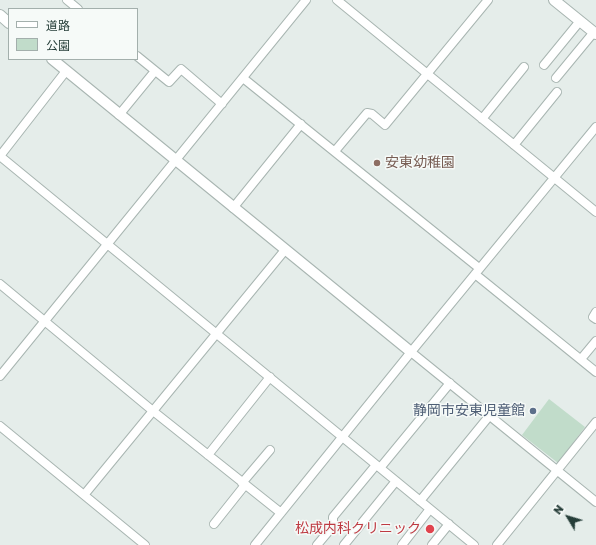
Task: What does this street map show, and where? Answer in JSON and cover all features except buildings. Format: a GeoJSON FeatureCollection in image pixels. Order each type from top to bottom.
{"type":"FeatureCollection","features":[{"type":"Feature","properties":{"kind":"street"},"geometry":{"type":"LineString","coordinates":[[67,0],[77,8]]}},
{"type":"Feature","properties":{"kind":"street"},"geometry":{"type":"LineString","coordinates":[[0,376],[306,0]]}},
{"type":"Feature","properties":{"kind":"street"},"geometry":{"type":"LineString","coordinates":[[337,0],[554,178],[595,209]]}},
{"type":"Feature","properties":{"kind":"street"},"geometry":{"type":"LineString","coordinates":[[335,152],[368,113],[372,114],[386,125],[488,0]]}},
{"type":"Feature","properties":{"kind":"street"},"geometry":{"type":"LineString","coordinates":[[554,0],[595,33],[556,78]]}},
{"type":"Feature","properties":{"kind":"street"},"geometry":{"type":"LineString","coordinates":[[0,15],[8,22]]}},
{"type":"Feature","properties":{"kind":"street"},"geometry":{"type":"LineString","coordinates":[[544,65],[580,21]]}},
{"type":"Feature","properties":{"kind":"street"},"geometry":{"type":"LineString","coordinates":[[138,57],[169,82],[181,69],[222,104]]}},
{"type":"Feature","properties":{"kind":"street"},"geometry":{"type":"LineString","coordinates":[[53,60],[233,208],[596,502]]}},
{"type":"Feature","properties":{"kind":"street"},"geometry":{"type":"LineString","coordinates":[[482,119],[524,67]]}},
{"type":"Feature","properties":{"kind":"street"},"geometry":{"type":"LineString","coordinates":[[66,71],[0,156],[474,545]]}},
{"type":"Feature","properties":{"kind":"street"},"geometry":{"type":"LineString","coordinates":[[120,115],[155,71]]}},
{"type":"Feature","properties":{"kind":"street"},"geometry":{"type":"LineString","coordinates":[[243,78],[335,152],[596,372]]}},
{"type":"Feature","properties":{"kind":"street"},"geometry":{"type":"LineString","coordinates":[[514,145],[557,92]]}},
{"type":"Feature","properties":{"kind":"street"},"geometry":{"type":"LineString","coordinates":[[233,208],[301,124]]}},
{"type":"Feature","properties":{"kind":"street"},"geometry":{"type":"LineString","coordinates":[[255,545],[596,127]]}},
{"type":"Feature","properties":{"kind":"street"},"geometry":{"type":"LineString","coordinates":[[84,495],[285,250]]}},
{"type":"Feature","properties":{"kind":"street"},"geometry":{"type":"LineString","coordinates":[[0,284],[153,411],[281,513]]}},
{"type":"Feature","properties":{"kind":"street"},"geometry":{"type":"LineString","coordinates":[[596,312],[593,317],[596,319]]}},
{"type":"Feature","properties":{"kind":"street"},"geometry":{"type":"LineString","coordinates":[[581,359],[596,341]]}},
{"type":"Feature","properties":{"kind":"street"},"geometry":{"type":"LineString","coordinates":[[208,455],[270,378]]}},
{"type":"Feature","properties":{"kind":"street"},"geometry":{"type":"LineString","coordinates":[[317,545],[333,526],[333,517],[450,383]]}},
{"type":"Feature","properties":{"kind":"street"},"geometry":{"type":"LineString","coordinates":[[420,501],[490,415]]}},
{"type":"Feature","properties":{"kind":"street"},"geometry":{"type":"LineString","coordinates":[[497,545],[596,422]]}},
{"type":"Feature","properties":{"kind":"street"},"geometry":{"type":"LineString","coordinates":[[0,426],[145,545]]}},
{"type":"Feature","properties":{"kind":"street"},"geometry":{"type":"LineString","coordinates":[[214,524],[270,450]]}},
{"type":"Feature","properties":{"kind":"street"},"geometry":{"type":"LineString","coordinates":[[344,545],[396,481]]}},
{"type":"Feature","properties":{"kind":"street"},"geometry":{"type":"LineString","coordinates":[[402,545],[430,509]]}},
{"type":"Feature","properties":{"kind":"street"},"geometry":{"type":"LineString","coordinates":[[432,545],[449,524]]}},
{"type":"Feature","properties":{"kind":"green space"},"geometry":{"type":"Polygon","coordinates":[[[549,399],[585,427],[558,463],[522,435],[549,399]]]}},
{"type":"Feature","properties":{"kind":"place","name":"安東幼稚園"},"geometry":{"type":"Point","coordinates":[377,163]}},
{"type":"Feature","properties":{"kind":"place","name":"静岡市安東児童館"},"geometry":{"type":"Point","coordinates":[533,411]}},
{"type":"Feature","properties":{"kind":"place","name":"松成内科クリニック"},"geometry":{"type":"Point","coordinates":[430,529]}}]}
